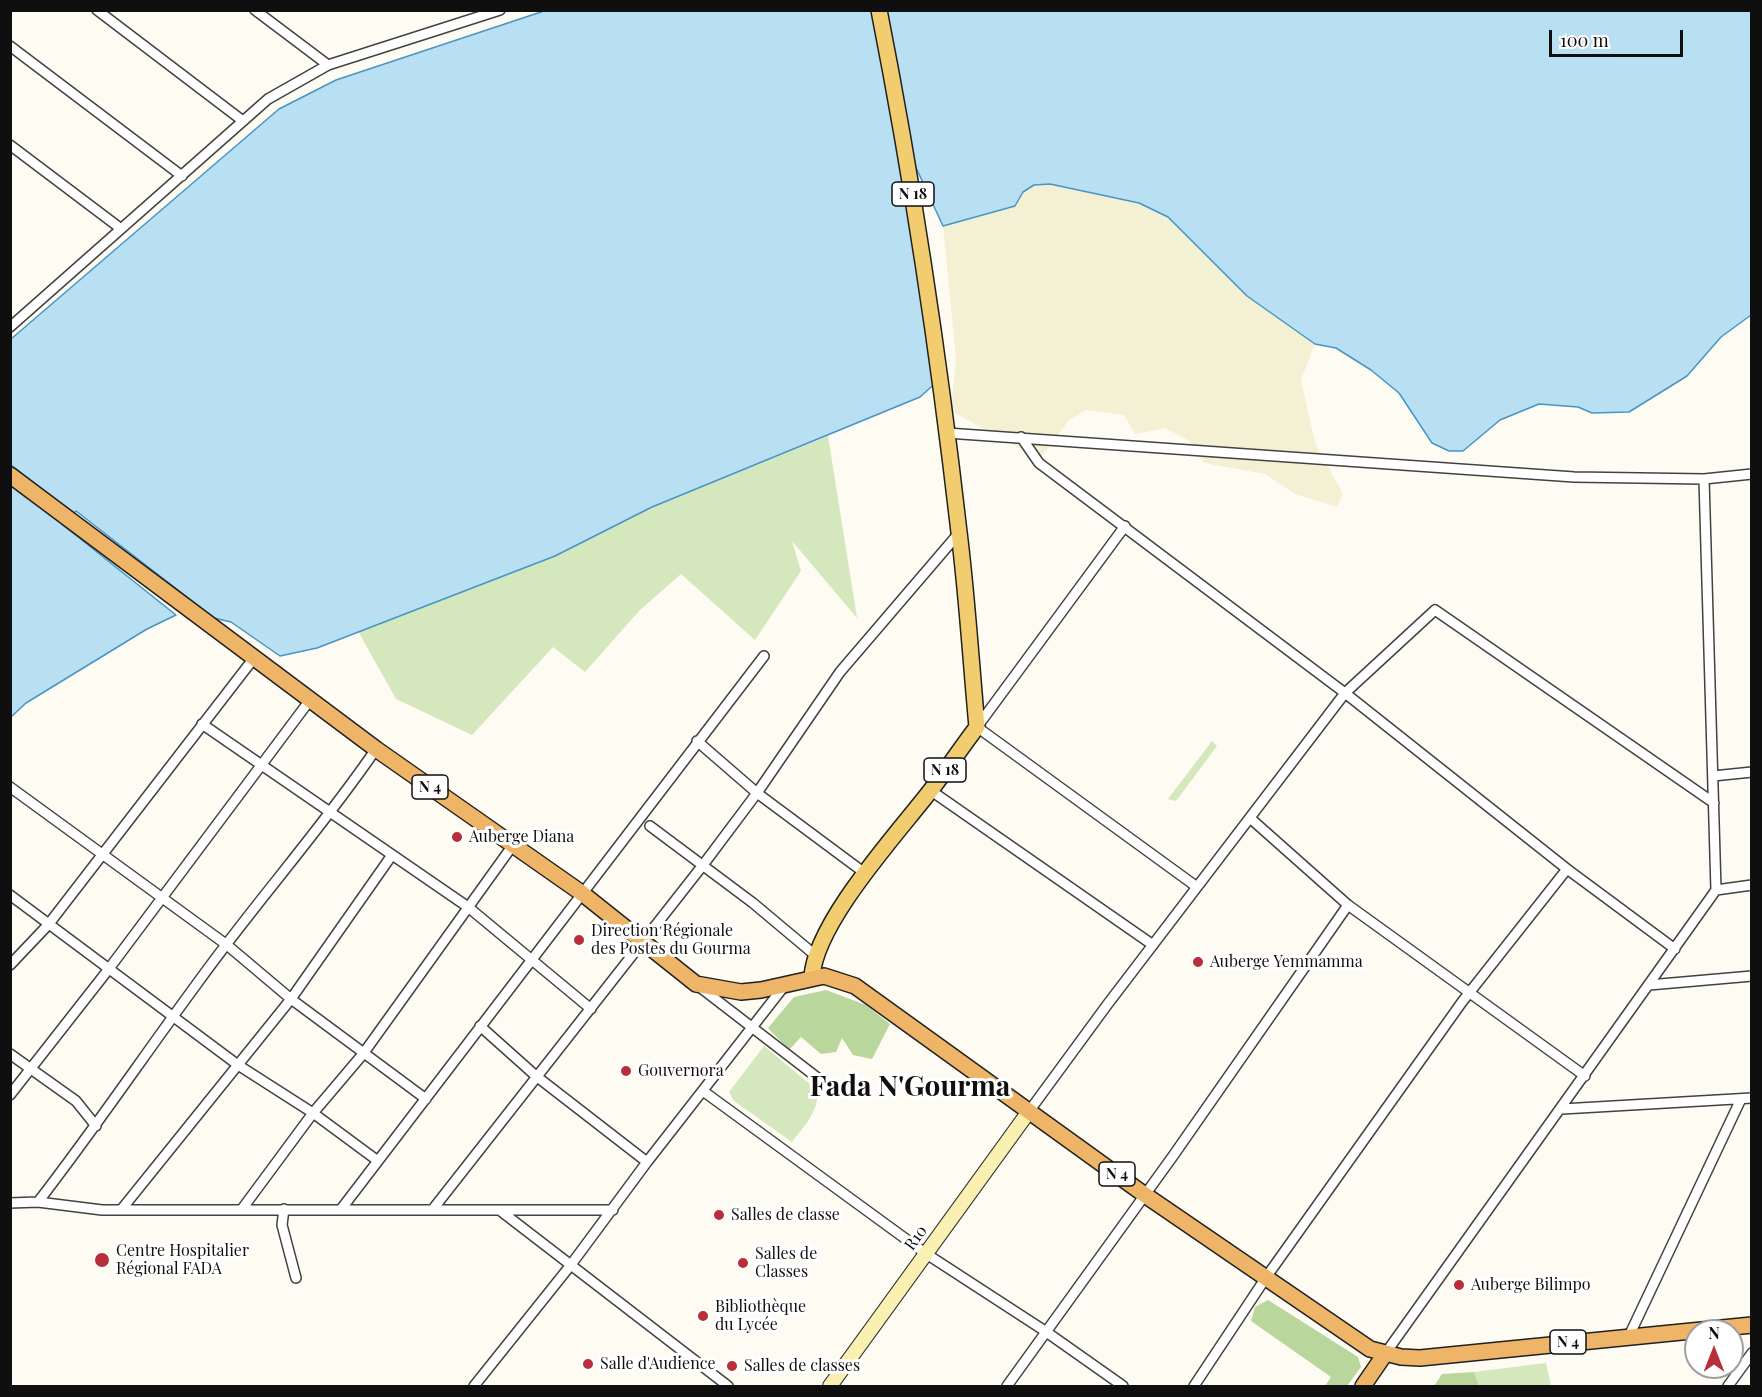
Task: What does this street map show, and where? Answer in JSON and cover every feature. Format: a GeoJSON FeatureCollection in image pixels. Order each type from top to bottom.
{"type":"FeatureCollection","features":[{"type":"Feature","properties":{"kind":"highway","name":"N 4"},"geometry":{"type":"LineString","coordinates":[[10,475],[376,749],[583,894],[696,984],[741,992],[785,985],[812,976],[835,977],[855,986],[1145,1195],[1267,1276],[1358,1342],[1385,1354],[1420,1358],[1752,1325]]}},
{"type":"Feature","properties":{"kind":"highway"},"geometry":{"type":"LineString","coordinates":[[1363,1386],[1385,1354]]}},
{"type":"Feature","properties":{"kind":"main road","name":"N 18"},"geometry":{"type":"LineString","coordinates":[[812,976],[815,955],[825,931],[977,727],[947,433],[918,221],[879,10]]}},
{"type":"Feature","properties":{"kind":"main road","name":"R10"},"geometry":{"type":"LineString","coordinates":[[830,1386],[1030,1110]]}},
{"type":"Feature","properties":{"kind":"street"},"geometry":{"type":"LineString","coordinates":[[97,10],[243,121]]}},
{"type":"Feature","properties":{"kind":"street"},"geometry":{"type":"LineString","coordinates":[[255,10],[328,65]]}},
{"type":"Feature","properties":{"kind":"street"},"geometry":{"type":"LineString","coordinates":[[10,327],[268,99],[328,65],[500,10]]}},
{"type":"Feature","properties":{"kind":"street"},"geometry":{"type":"LineString","coordinates":[[10,46],[182,176]]}},
{"type":"Feature","properties":{"kind":"street"},"geometry":{"type":"LineString","coordinates":[[10,146],[120,228]]}},
{"type":"Feature","properties":{"kind":"street"},"geometry":{"type":"LineString","coordinates":[[947,433],[1554,476],[1704,479],[1752,474]]}},
{"type":"Feature","properties":{"kind":"street"},"geometry":{"type":"LineString","coordinates":[[1021,437],[1039,463],[1345,693],[1567,869],[1675,949]]}},
{"type":"Feature","properties":{"kind":"street"},"geometry":{"type":"LineString","coordinates":[[1385,1354],[1562,1109],[1716,890],[1704,479]]}},
{"type":"Feature","properties":{"kind":"street"},"geometry":{"type":"LineString","coordinates":[[1125,526],[977,727],[1197,887]]}},
{"type":"Feature","properties":{"kind":"street"},"geometry":{"type":"LineString","coordinates":[[433,1209],[703,865],[757,793],[840,672],[959,533]]}},
{"type":"Feature","properties":{"kind":"street"},"geometry":{"type":"LineString","coordinates":[[1030,1110],[1345,693],[1435,610],[1714,803]]}},
{"type":"Feature","properties":{"kind":"street"},"geometry":{"type":"LineString","coordinates":[[342,1208],[764,656]]}},
{"type":"Feature","properties":{"kind":"street"},"geometry":{"type":"LineString","coordinates":[[10,964],[48,925],[254,658]]}},
{"type":"Feature","properties":{"kind":"street"},"geometry":{"type":"LineString","coordinates":[[10,1095],[108,970],[310,700]]}},
{"type":"Feature","properties":{"kind":"street"},"geometry":{"type":"LineString","coordinates":[[202,724],[260,767],[333,813],[468,907],[591,1009]]}},
{"type":"Feature","properties":{"kind":"street"},"geometry":{"type":"LineString","coordinates":[[697,741],[757,793],[866,874]]}},
{"type":"Feature","properties":{"kind":"street"},"geometry":{"type":"LineString","coordinates":[[38,1203],[227,945],[333,813],[376,749]]}},
{"type":"Feature","properties":{"kind":"street"},"geometry":{"type":"LineString","coordinates":[[1713,776],[1752,772]]}},
{"type":"Feature","properties":{"kind":"street"},"geometry":{"type":"LineString","coordinates":[[10,787],[227,945],[291,999],[426,1099]]}},
{"type":"Feature","properties":{"kind":"street"},"geometry":{"type":"LineString","coordinates":[[930,790],[1153,945]]}},
{"type":"Feature","properties":{"kind":"street"},"geometry":{"type":"LineString","coordinates":[[1250,818],[1348,905],[1585,1076]]}},
{"type":"Feature","properties":{"kind":"street"},"geometry":{"type":"LineString","coordinates":[[650,826],[703,865],[815,955]]}},
{"type":"Feature","properties":{"kind":"street"},"geometry":{"type":"LineString","coordinates":[[242,1209],[314,1113],[363,1054],[513,844]]}},
{"type":"Feature","properties":{"kind":"street"},"geometry":{"type":"LineString","coordinates":[[121,1210],[291,999],[392,855]]}},
{"type":"Feature","properties":{"kind":"street"},"geometry":{"type":"LineString","coordinates":[[1194,1386],[1267,1276],[1470,992],[1567,869]]}},
{"type":"Feature","properties":{"kind":"street"},"geometry":{"type":"LineString","coordinates":[[1716,890],[1752,885]]}},
{"type":"Feature","properties":{"kind":"street"},"geometry":{"type":"LineString","coordinates":[[10,895],[238,1065],[314,1113],[378,1161]]}},
{"type":"Feature","properties":{"kind":"street"},"geometry":{"type":"LineString","coordinates":[[1007,1386],[1145,1195],[1348,905]]}},
{"type":"Feature","properties":{"kind":"street"},"geometry":{"type":"LineString","coordinates":[[1649,985],[1752,976]]}},
{"type":"Feature","properties":{"kind":"street"},"geometry":{"type":"LineString","coordinates":[[696,984],[832,1089]]}},
{"type":"Feature","properties":{"kind":"street"},"geometry":{"type":"LineString","coordinates":[[474,1386],[570,1266],[751,1026],[785,985]]}},
{"type":"Feature","properties":{"kind":"street"},"geometry":{"type":"LineString","coordinates":[[480,1026],[536,1076],[647,1162]]}},
{"type":"Feature","properties":{"kind":"street"},"geometry":{"type":"LineString","coordinates":[[10,1054],[76,1101],[96,1126]]}},
{"type":"Feature","properties":{"kind":"street"},"geometry":{"type":"LineString","coordinates":[[703,1091],[925,1253],[1045,1331],[1123,1386]]}},
{"type":"Feature","properties":{"kind":"street"},"geometry":{"type":"LineString","coordinates":[[1562,1109],[1752,1098]]}},
{"type":"Feature","properties":{"kind":"street"},"geometry":{"type":"LineString","coordinates":[[1629,1336],[1741,1099]]}},
{"type":"Feature","properties":{"kind":"street"},"geometry":{"type":"LineString","coordinates":[[10,1203],[38,1203],[102,1210],[342,1208],[502,1212],[613,1210]]}},
{"type":"Feature","properties":{"kind":"street"},"geometry":{"type":"LineString","coordinates":[[284,1209],[282,1225],[296,1278]]}},
{"type":"Feature","properties":{"kind":"street"},"geometry":{"type":"LineString","coordinates":[[502,1212],[728,1386]]}},
{"type":"Feature","properties":{"kind":"street"},"geometry":{"type":"LineString","coordinates":[[1728,1386],[1752,1353]]}},
{"type":"Feature","properties":{"kind":"shaded area"},"geometry":{"type":"Polygon","coordinates":[[[1050,184],[1139,203],[1169,217],[1247,296],[1315,344],[1301,380],[1315,443],[1343,494],[1337,507],[1295,494],[1265,474],[1204,463],[1187,439],[1165,428],[1135,434],[1124,415],[1086,410],[1069,420],[1040,459],[951,411],[956,359],[943,226],[1014,206],[1023,192],[1034,185],[1050,184]]]}},
{"type":"Feature","properties":{"kind":"green space"},"geometry":{"type":"Polygon","coordinates":[[[828,436],[857,618],[792,541],[801,571],[755,640],[681,574],[639,611],[585,672],[553,647],[472,735],[396,699],[358,631],[555,556],[652,507],[828,436]]]}},
{"type":"Feature","properties":{"kind":"green space"},"geometry":{"type":"Polygon","coordinates":[[[1212,741],[1217,746],[1176,801],[1168,799],[1212,741]]]}},
{"type":"Feature","properties":{"kind":"green space"},"geometry":{"type":"Polygon","coordinates":[[[826,990],[866,1005],[890,1024],[872,1059],[853,1055],[842,1038],[836,1052],[821,1054],[801,1037],[789,1050],[768,1028],[794,997],[826,990]]]}},
{"type":"Feature","properties":{"kind":"green space"},"geometry":{"type":"Polygon","coordinates":[[[764,1046],[817,1090],[813,1112],[792,1142],[734,1101],[729,1092],[764,1046]]]}},
{"type":"Feature","properties":{"kind":"green space"},"geometry":{"type":"Polygon","coordinates":[[[1268,1300],[1358,1357],[1361,1367],[1347,1386],[1325,1386],[1331,1377],[1251,1321],[1255,1307],[1268,1300]]]}},
{"type":"Feature","properties":{"kind":"green space"},"geometry":{"type":"Polygon","coordinates":[[[1546,1363],[1551,1386],[1479,1386],[1474,1372],[1546,1363]]]}},
{"type":"Feature","properties":{"kind":"green space"},"geometry":{"type":"Polygon","coordinates":[[[1474,1372],[1479,1386],[1434,1386],[1442,1374],[1474,1372]]]}},
{"type":"Feature","properties":{"kind":"water"},"geometry":{"type":"Polygon","coordinates":[[[547,10],[1751,11],[1751,315],[1721,337],[1687,376],[1629,412],[1592,413],[1578,407],[1539,404],[1500,420],[1463,451],[1449,451],[1432,443],[1399,393],[1371,370],[1336,348],[1315,344],[1247,296],[1168,217],[1139,203],[1050,184],[1034,185],[1023,192],[1015,206],[943,226],[906,146],[940,379],[920,397],[652,507],[555,556],[317,648],[280,656],[231,622],[214,618],[76,511],[63,525],[176,615],[147,629],[26,703],[11,717],[11,486],[27,498],[38,486],[11,465],[11,339],[279,109],[336,80],[547,10]]]}},
{"type":"Feature","properties":{"kind":"place","name":"Auberge Diana"},"geometry":{"type":"Point","coordinates":[457,837]}},
{"type":"Feature","properties":{"kind":"place","name":"Direction Régionale des Postes du Gourma"},"geometry":{"type":"Point","coordinates":[579,940]}},
{"type":"Feature","properties":{"kind":"place","name":"Auberge Yemmamma"},"geometry":{"type":"Point","coordinates":[1198,962]}},
{"type":"Feature","properties":{"kind":"place","name":"Gouvernora"},"geometry":{"type":"Point","coordinates":[626,1071]}},
{"type":"Feature","properties":{"kind":"place","name":"Salles de classe"},"geometry":{"type":"Point","coordinates":[719,1215]}},
{"type":"Feature","properties":{"kind":"place","name":"Centre Hospitalier Régional FADA"},"geometry":{"type":"Point","coordinates":[102,1260]}},
{"type":"Feature","properties":{"kind":"place","name":"Salles de Classes"},"geometry":{"type":"Point","coordinates":[743,1263]}},
{"type":"Feature","properties":{"kind":"place","name":"Auberge Bilimpo"},"geometry":{"type":"Point","coordinates":[1459,1285]}},
{"type":"Feature","properties":{"kind":"place","name":"Bibliothèque du Lycée"},"geometry":{"type":"Point","coordinates":[703,1316]}},
{"type":"Feature","properties":{"kind":"place","name":"Salle d'Audience"},"geometry":{"type":"Point","coordinates":[588,1364]}},
{"type":"Feature","properties":{"kind":"place","name":"Salles de classes"},"geometry":{"type":"Point","coordinates":[732,1366]}},
{"type":"Feature","properties":{"kind":"district","name":"Fada N'Gourma"},"geometry":{"type":"Point","coordinates":[910,1087]}}]}
